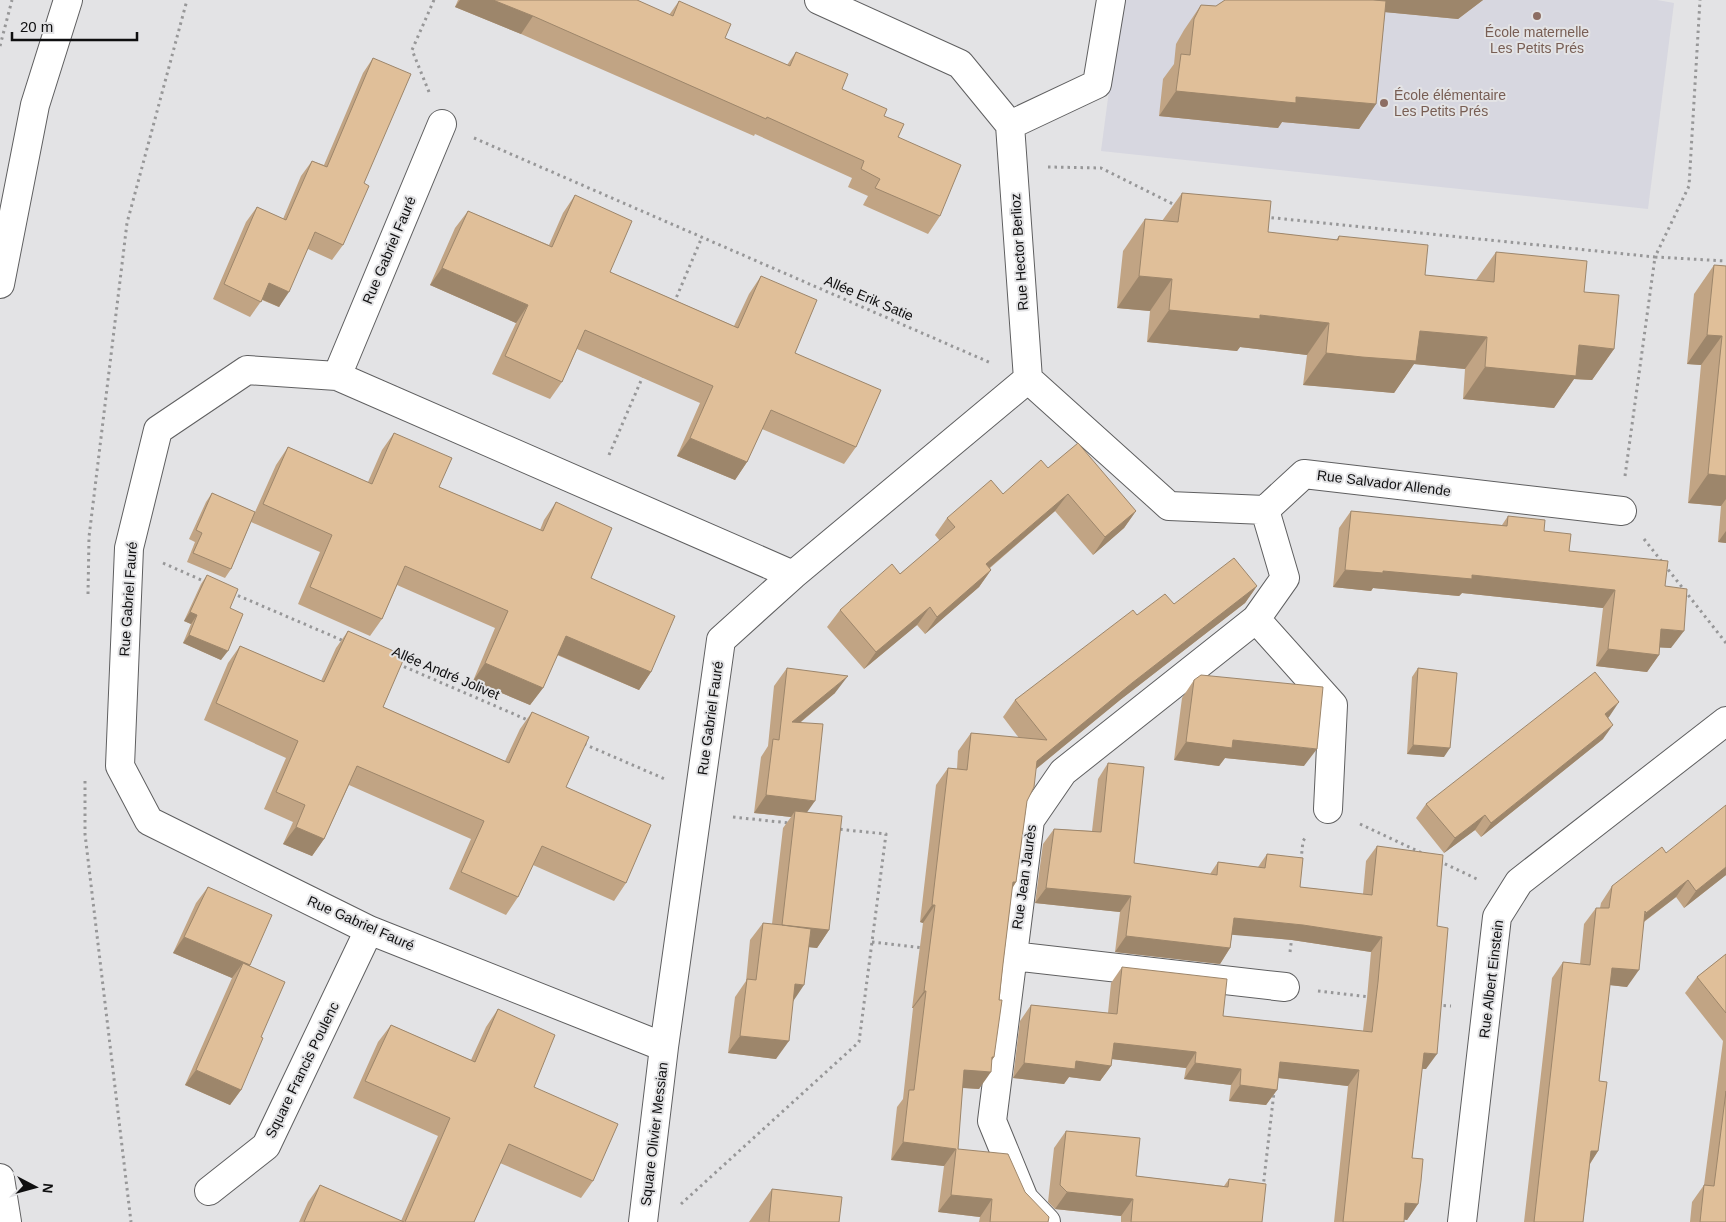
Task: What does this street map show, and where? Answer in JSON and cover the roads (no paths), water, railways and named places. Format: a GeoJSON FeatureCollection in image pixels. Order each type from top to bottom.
{"type":"FeatureCollection","features":[{"type":"Feature","properties":{"kind":"street"},"geometry":{"type":"LineString","coordinates":[[0,284],[35,105],[68,0]]}},
{"type":"Feature","properties":{"kind":"street"},"geometry":{"type":"LineString","coordinates":[[819,0],[960,64],[1010,124],[1097,84],[1110,0]]}},
{"type":"Feature","properties":{"kind":"street","name":"Rue Gabriel Fauré"},"geometry":{"type":"LineString","coordinates":[[337,376],[442,124]]}},
{"type":"Feature","properties":{"kind":"street","name":"Rue Hector Berlioz"},"geometry":{"type":"LineString","coordinates":[[1010,124],[1028,379]]}},
{"type":"Feature","properties":{"kind":"street","name":"Rue Gabriel Fauré"},"geometry":{"type":"LineString","coordinates":[[793,576],[337,376],[247,370],[158,430],[129,548],[120,766],[149,821],[369,930],[664,1047],[721,640],[793,576],[1028,379]]}},
{"type":"Feature","properties":{"kind":"street"},"geometry":{"type":"LineString","coordinates":[[1028,379],[1169,506],[1265,510]]}},
{"type":"Feature","properties":{"kind":"street","name":"Rue Salvador Allende"},"geometry":{"type":"LineString","coordinates":[[1265,510],[1304,474],[1622,511]]}},
{"type":"Feature","properties":{"kind":"street","name":"Rue Jean Jaurès"},"geometry":{"type":"LineString","coordinates":[[1046,1222],[1024,1199],[992,1121],[1030,820],[1064,772],[1256,619],[1285,578],[1265,510]]}},
{"type":"Feature","properties":{"kind":"street"},"geometry":{"type":"LineString","coordinates":[[1256,619],[1333,704],[1328,809]]}},
{"type":"Feature","properties":{"kind":"street","name":"Rue Albert Einstein"},"geometry":{"type":"LineString","coordinates":[[1462,1222],[1497,917],[1519,882],[1726,722]]}},
{"type":"Feature","properties":{"kind":"street","name":"Square Francis Poulenc"},"geometry":{"type":"LineString","coordinates":[[209,1191],[266,1146],[369,930]]}},
{"type":"Feature","properties":{"kind":"street"},"geometry":{"type":"LineString","coordinates":[[1014,956],[1285,987]]}},
{"type":"Feature","properties":{"kind":"street","name":"Square Olivier Messian"},"geometry":{"type":"LineString","coordinates":[[644,1213],[664,1047]]}},
{"type":"Feature","properties":{"kind":"street"},"geometry":{"type":"LineString","coordinates":[[0,1178],[7,1222]]}},
{"type":"Feature","properties":{"kind":"place","name":"École maternelle Les Petits Prés"},"geometry":{"type":"Point","coordinates":[1537,16]}},
{"type":"Feature","properties":{"kind":"place","name":"École élémentaire Les Petits Prés"},"geometry":{"type":"Point","coordinates":[1384,103]}}]}
